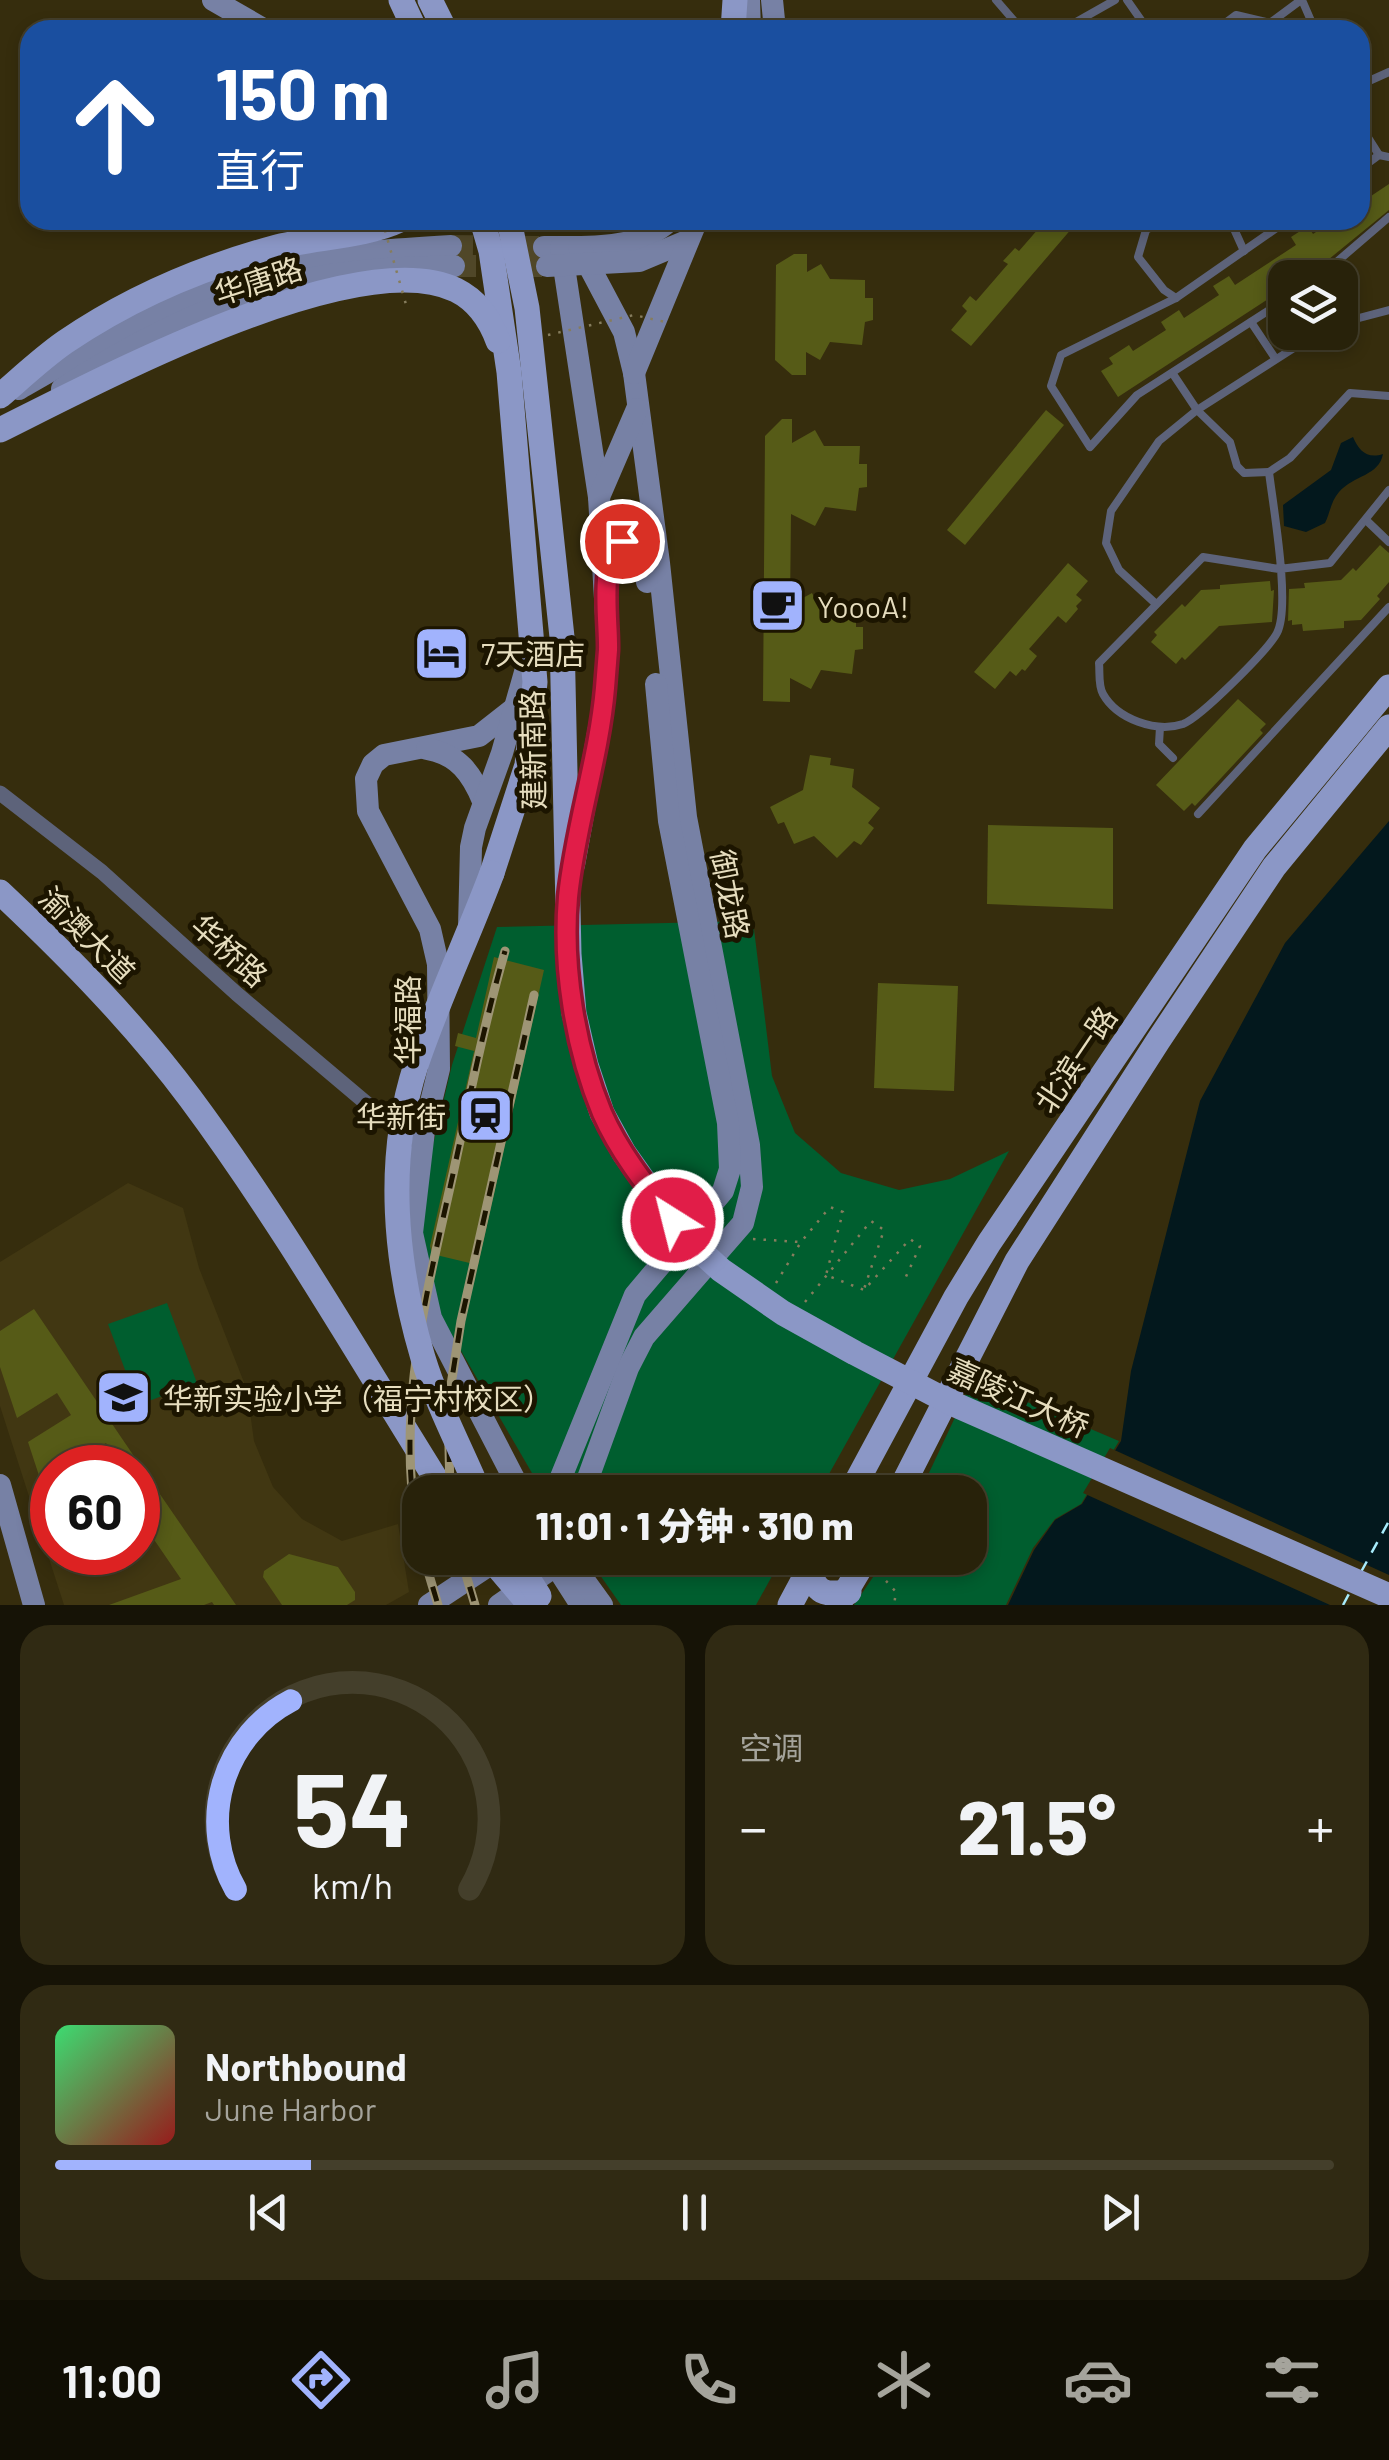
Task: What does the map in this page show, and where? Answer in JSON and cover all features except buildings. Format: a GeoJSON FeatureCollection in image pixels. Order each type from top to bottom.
{"type":"FeatureCollection","features":[{"type":"Feature","properties":{"kind":"main road"},"geometry":{"type":"LineString","coordinates":[[213,0],[248,20]]}},
{"type":"Feature","properties":{"kind":"main road","name":"华唐路"},"geometry":{"type":"LineString","coordinates":[[0,398],[63,344],[113,313],[186,277],[234,259],[353,230]]}},
{"type":"Feature","properties":{"kind":"main road","name":"建新南路"},"geometry":{"type":"LineString","coordinates":[[481,871],[527,765],[533,726],[534,635],[509,372],[485,230]]}},
{"type":"Feature","properties":{"kind":"main road","name":"建新南路"},"geometry":{"type":"LineString","coordinates":[[511,230],[531,339],[562,637],[568,954],[574,1013],[602,1113],[658,1201]]}},
{"type":"Feature","properties":{"kind":"main road"},"geometry":{"type":"LineString","coordinates":[[564,257],[640,239],[661,230]]}},
{"type":"Feature","properties":{"kind":"main road"},"geometry":{"type":"LineString","coordinates":[[564,257],[639,261],[692,231]]}},
{"type":"Feature","properties":{"kind":"main road"},"geometry":{"type":"LineString","coordinates":[[634,373],[692,231]]}},
{"type":"Feature","properties":{"kind":"main road"},"geometry":{"type":"LineString","coordinates":[[0,398],[124,330],[194,296],[243,278],[298,263],[376,250],[453,256],[303,280],[248,295],[134,344],[0,430]]}},
{"type":"Feature","properties":{"kind":"main road"},"geometry":{"type":"LineString","coordinates":[[564,257],[598,497],[608,649],[604,700],[568,898]]}},
{"type":"Feature","properties":{"kind":"main road","name":"御龙路"},"geometry":{"type":"LineString","coordinates":[[564,257],[624,332],[634,373],[686,817],[752,1170],[750,1203],[743,1223],[644,1338],[628,1368],[589,1475]]}},
{"type":"Feature","properties":{"kind":"main road","name":"华唐路"},"geometry":{"type":"LineString","coordinates":[[0,430],[153,354],[211,330],[308,296],[374,284],[416,282],[454,289],[484,312],[509,372]]}},
{"type":"Feature","properties":{"kind":"main road"},"geometry":{"type":"LineString","coordinates":[[598,497],[638,408]]}},
{"type":"Feature","properties":{"kind":"main road","name":"御龙路"},"geometry":{"type":"LineString","coordinates":[[563,1475],[635,1296],[710,1210],[723,1191],[730,1169],[728,1123],[668,821],[646,564],[637,544],[622,541],[615,546],[606,597]]}},
{"type":"Feature","properties":{"kind":"main road","name":"建新南路"},"geometry":{"type":"LineString","coordinates":[[481,871],[471,847],[516,707],[534,635]]}},
{"type":"Feature","properties":{"kind":"main road","name":"北滨一路"},"geometry":{"type":"LineString","coordinates":[[860,1475],[989,1242],[1255,849],[1389,687]]}},
{"type":"Feature","properties":{"kind":"main road","name":"华福路"},"geometry":{"type":"LineString","coordinates":[[512,1475],[431,1318],[412,1233],[422,1150],[439,1069],[438,964],[430,929],[373,826],[366,779],[373,764],[384,755],[464,742],[480,736],[516,707]]}},
{"type":"Feature","properties":{"kind":"main road","name":"北滨一路"},"geometry":{"type":"LineString","coordinates":[[908,1475],[1017,1261],[1138,1072],[1274,867],[1389,727]]}},
{"type":"Feature","properties":{"kind":"main road"},"geometry":{"type":"LineString","coordinates":[[414,748],[435,750],[458,762],[474,779],[483,801]]}},
{"type":"Feature","properties":{"kind":"main road"},"geometry":{"type":"LineString","coordinates":[[472,1475],[424,1360],[402,1264],[395,1191],[403,1124],[416,1066],[469,936],[481,871]]}},
{"type":"Feature","properties":{"kind":"main road","name":"渝澳大道"},"geometry":{"type":"LineString","coordinates":[[0,892],[69,957],[188,1095],[245,1174],[433,1475]]}},
{"type":"Feature","properties":{"kind":"main road","name":"嘉陵江大桥"},"geometry":{"type":"LineString","coordinates":[[658,1201],[698,1250],[792,1318],[949,1402],[1389,1596]]}},
{"type":"Feature","properties":{"kind":"main road"},"geometry":{"type":"LineString","coordinates":[[0,1485],[34,1605]]}},
{"type":"Feature","properties":{"kind":"main road"},"geometry":{"type":"LineString","coordinates":[[428,1605],[474,1575]]}},
{"type":"Feature","properties":{"kind":"main road"},"geometry":{"type":"LineString","coordinates":[[504,1575],[530,1605]]}},
{"type":"Feature","properties":{"kind":"main road"},"geometry":{"type":"LineString","coordinates":[[526,1575],[544,1605]]}},
{"type":"Feature","properties":{"kind":"main road"},"geometry":{"type":"LineString","coordinates":[[498,1605],[538,1575]]}},
{"type":"Feature","properties":{"kind":"main road"},"geometry":{"type":"LineString","coordinates":[[566,1575],[581,1605]]}},
{"type":"Feature","properties":{"kind":"main road"},"geometry":{"type":"LineString","coordinates":[[573,1575],[602,1605]]}},
{"type":"Feature","properties":{"kind":"main road"},"geometry":{"type":"LineString","coordinates":[[790,1605],[806,1575]]}},
{"type":"Feature","properties":{"kind":"main road"},"geometry":{"type":"LineString","coordinates":[[813,1575],[813,1583],[821,1591],[844,1598],[857,1575]]}},
{"type":"Feature","properties":{"kind":"street","name":"华桥路"},"geometry":{"type":"LineString","coordinates":[[0,793],[102,872],[236,994],[422,1150]]}},
{"type":"Feature","properties":{"kind":"lane"},"geometry":{"type":"LineString","coordinates":[[996,0],[1013,20]]}},
{"type":"Feature","properties":{"kind":"lane"},"geometry":{"type":"LineString","coordinates":[[1080,20],[1115,0]]}},
{"type":"Feature","properties":{"kind":"lane"},"geometry":{"type":"LineString","coordinates":[[1274,20],[1301,0]]}},
{"type":"Feature","properties":{"kind":"lane"},"geometry":{"type":"LineString","coordinates":[[1229,20],[1236,15],[1257,20]]}},
{"type":"Feature","properties":{"kind":"lane"},"geometry":{"type":"LineString","coordinates":[[1339,260],[1389,217]]}},
{"type":"Feature","properties":{"kind":"lane"},"geometry":{"type":"LineString","coordinates":[[1146,230],[1138,257],[1164,290],[1176,298]]}},
{"type":"Feature","properties":{"kind":"lane"},"geometry":{"type":"LineString","coordinates":[[1234,230],[1244,252]]}},
{"type":"Feature","properties":{"kind":"lane"},"geometry":{"type":"LineString","coordinates":[[1268,312],[1137,395],[1090,447],[1050,386],[1061,356],[1176,298],[1274,230]]}},
{"type":"Feature","properties":{"kind":"lane"},"geometry":{"type":"LineString","coordinates":[[1358,316],[1389,310]]}},
{"type":"Feature","properties":{"kind":"lane"},"geometry":{"type":"LineString","coordinates":[[1251,322],[1275,358]]}},
{"type":"Feature","properties":{"kind":"lane"},"geometry":{"type":"LineString","coordinates":[[1155,604],[1119,570],[1106,543],[1112,511],[1159,441],[1197,410],[1286,350]]}},
{"type":"Feature","properties":{"kind":"lane"},"geometry":{"type":"LineString","coordinates":[[1173,374],[1197,410],[1230,442],[1237,466],[1244,473],[1270,472],[1290,458],[1350,393],[1389,396]]}},
{"type":"Feature","properties":{"kind":"lane"},"geometry":{"type":"LineString","coordinates":[[1270,472],[1279,568],[1283,612],[1276,634],[1209,707],[1184,724],[1160,727],[1118,714],[1100,691],[1099,664],[1203,557],[1279,568],[1330,563],[1389,490]]}},
{"type":"Feature","properties":{"kind":"lane"},"geometry":{"type":"LineString","coordinates":[[1366,520],[1389,542]]}},
{"type":"Feature","properties":{"kind":"lane"},"geometry":{"type":"LineString","coordinates":[[1198,814],[1389,608]]}},
{"type":"Feature","properties":{"kind":"lane"},"geometry":{"type":"LineString","coordinates":[[1160,727],[1159,744],[1173,758]]}},
{"type":"Feature","properties":{"kind":"path"},"geometry":{"type":"LineString","coordinates":[[385,230],[406,308]]}},
{"type":"Feature","properties":{"kind":"path"},"geometry":{"type":"LineString","coordinates":[[548,335],[634,315],[670,323]]}},
{"type":"Feature","properties":{"kind":"path"},"geometry":{"type":"LineString","coordinates":[[765,1301],[801,1242],[830,1207],[843,1212],[826,1275]]}},
{"type":"Feature","properties":{"kind":"path"},"geometry":{"type":"LineString","coordinates":[[792,1318],[871,1221],[884,1230],[864,1290]]}},
{"type":"Feature","properties":{"kind":"path"},"geometry":{"type":"LineString","coordinates":[[732,1237],[801,1242]]}},
{"type":"Feature","properties":{"kind":"path"},"geometry":{"type":"LineString","coordinates":[[864,1290],[910,1239],[920,1246],[904,1281]]}},
{"type":"Feature","properties":{"kind":"path"},"geometry":{"type":"LineString","coordinates":[[826,1275],[864,1290]]}},
{"type":"Feature","properties":{"kind":"path"},"geometry":{"type":"LineString","coordinates":[[881,1575],[896,1592],[894,1605]]}},
{"type":"Feature","properties":{"kind":"shaded area","name":"华新实验小学（福宁村校区）"},"geometry":{"type":"Polygon","coordinates":[[[128,1183],[183,1208],[199,1268],[247,1390],[254,1441],[273,1487],[302,1519],[342,1541],[398,1524],[402,1575],[406,1575],[409,1592],[386,1605],[64,1605],[54,1575],[160,1575],[160,1445],[30,1445],[30,1499],[0,1406],[0,1262],[128,1183]]]}},
{"type":"Feature","properties":{"kind":"green space"},"geometry":{"type":"Polygon","coordinates":[[[753,921],[772,1076],[795,1133],[841,1173],[899,1190],[950,1179],[1009,1151],[828,1475],[533,1475],[442,1318],[420,1236],[432,1149],[452,1065],[497,927],[753,921]]]}},
{"type":"Feature","properties":{"kind":"green space"},"geometry":{"type":"Polygon","coordinates":[[[167,1303],[197,1383],[138,1405],[108,1324],[167,1303]]]}},
{"type":"Feature","properties":{"kind":"green space"},"geometry":{"type":"Polygon","coordinates":[[[973,1379],[1119,1441],[1081,1504],[1055,1519],[1033,1548],[1006,1605],[854,1605],[874,1575],[987,1575],[987,1475],[928,1475],[973,1379]]]}},
{"type":"Feature","properties":{"kind":"green space"},"geometry":{"type":"Polygon","coordinates":[[[600,1575],[773,1575],[756,1605],[621,1605],[600,1575]]]}},
{"type":"Feature","properties":{"kind":"water"},"geometry":{"type":"Polygon","coordinates":[[[1353,437],[1364,453],[1383,454],[1377,467],[1339,492],[1325,523],[1306,532],[1284,526],[1283,505],[1331,470],[1341,443],[1353,437]]]}},
{"type":"Feature","properties":{"kind":"water"},"geometry":{"type":"Polygon","coordinates":[[[1389,821],[1389,1605],[1008,1605],[1034,1550],[1055,1520],[1082,1504],[1121,1441],[1131,1371],[1200,1101],[1285,943],[1389,821]]]}},
{"type":"Feature","properties":{"kind":"pier"},"geometry":{"type":"Polygon","coordinates":[[[1110,1448],[1389,1575],[1389,1605],[1330,1605],[1083,1493],[1110,1448]]]}},
{"type":"Feature","properties":{"kind":"ferry route"},"geometry":{"type":"LineString","coordinates":[[1361,1572],[1389,1521]]}},
{"type":"Feature","properties":{"kind":"ferry route"},"geometry":{"type":"LineString","coordinates":[[1343,1605],[1350,1592]]}},
{"type":"Feature","properties":{"kind":"tunnel"},"geometry":{"type":"LineString","coordinates":[[451,246],[544,247]]}},
{"type":"Feature","properties":{"kind":"tunnel"},"geometry":{"type":"LineString","coordinates":[[454,266],[547,266]]}},
{"type":"Feature","properties":{"kind":"railway"},"geometry":{"type":"LineString","coordinates":[[412,1475],[411,1404],[424,1312],[505,951]]}},
{"type":"Feature","properties":{"kind":"railway"},"geometry":{"type":"LineString","coordinates":[[450,1475],[448,1404],[461,1321],[534,995]]}},
{"type":"Feature","properties":{"kind":"railway"},"geometry":{"type":"LineString","coordinates":[[429,1575],[438,1605]]}},
{"type":"Feature","properties":{"kind":"railway"},"geometry":{"type":"LineString","coordinates":[[466,1575],[475,1605]]}},
{"type":"Feature","properties":{"kind":"place","name":"YoooA!"},"geometry":{"type":"Point","coordinates":[778,606]}},
{"type":"Feature","properties":{"kind":"place","name":"7天酒店"},"geometry":{"type":"Point","coordinates":[442,653]}},
{"type":"Feature","properties":{"kind":"place","name":"华新街"},"geometry":{"type":"Point","coordinates":[485,1116]}},
{"type":"Feature","properties":{"kind":"place","name":"华新实验小学（福宁村校区）"},"geometry":{"type":"Point","coordinates":[124,1398]}},
{"type":"Feature","properties":{"kind":"route"},"geometry":{"type":"LineString","coordinates":[[622,541],[611,555],[604,700],[568,898],[568,954],[574,1013],[602,1113],[624,1154],[673,1220]]}}]}
